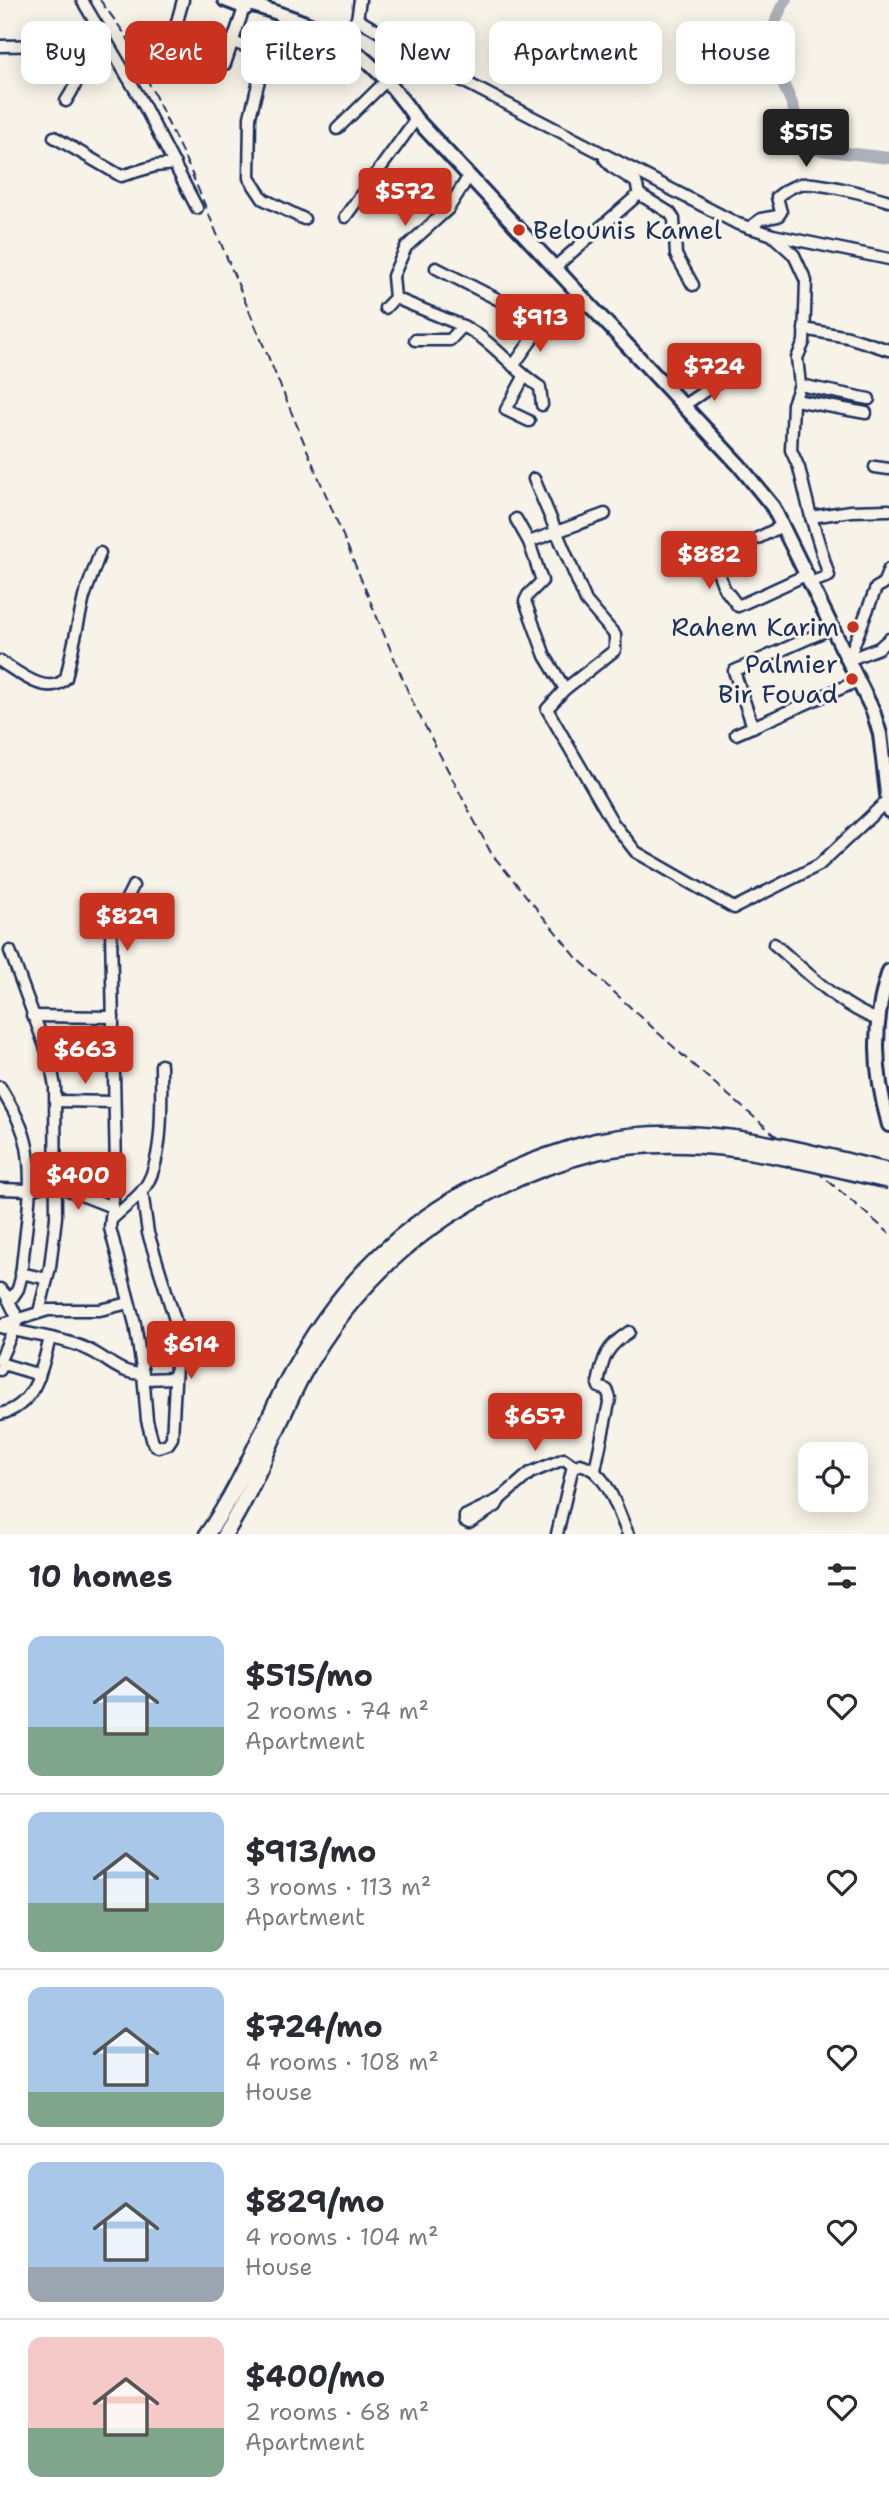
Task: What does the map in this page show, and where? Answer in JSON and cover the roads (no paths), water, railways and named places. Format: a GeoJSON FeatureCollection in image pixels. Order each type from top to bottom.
{"type":"FeatureCollection","features":[{"type":"Feature","properties":{"kind":"highway"},"geometry":{"type":"LineString","coordinates":[[207,1534],[229,1499],[308,1343],[342,1295],[374,1259],[419,1222],[474,1187],[528,1161],[654,1133],[713,1134],[772,1144],[889,1171]]}},
{"type":"Feature","properties":{"kind":"highway"},"geometry":{"type":"LineString","coordinates":[[225,1534],[303,1375],[339,1319],[388,1262],[437,1222],[492,1191],[598,1146],[656,1144],[714,1145],[778,1156],[889,1181]]}},
{"type":"Feature","properties":{"kind":"main road"},"geometry":{"type":"LineString","coordinates":[[225,0],[294,21]]}},
{"type":"Feature","properties":{"kind":"main road"},"geometry":{"type":"LineString","coordinates":[[242,4],[280,21]]}},
{"type":"Feature","properties":{"kind":"main road"},"geometry":{"type":"LineString","coordinates":[[361,56],[375,68]]}},
{"type":"Feature","properties":{"kind":"main road"},"geometry":{"type":"LineString","coordinates":[[390,84],[416,119],[739,465],[773,507],[873,711],[880,734],[888,806]]}},
{"type":"Feature","properties":{"kind":"main road"},"geometry":{"type":"LineString","coordinates":[[889,973],[881,995],[876,1036],[879,1080],[889,1125]]}},
{"type":"Feature","properties":{"kind":"street"},"geometry":{"type":"LineString","coordinates":[[82,0],[140,98],[197,208]]}},
{"type":"Feature","properties":{"kind":"street"},"geometry":{"type":"LineString","coordinates":[[183,0],[169,51],[214,64],[225,64],[242,4]]}},
{"type":"Feature","properties":{"kind":"street"},"geometry":{"type":"LineString","coordinates":[[360,0],[357,19],[463,81],[706,209],[773,236],[889,259]]}},
{"type":"Feature","properties":{"kind":"street"},"geometry":{"type":"LineString","coordinates":[[233,42],[241,45]]}},
{"type":"Feature","properties":{"kind":"street"},"geometry":{"type":"LineString","coordinates":[[0,46],[55,45],[64,48],[79,75],[77,84],[66,101]]}},
{"type":"Feature","properties":{"kind":"street"},"geometry":{"type":"LineString","coordinates":[[258,84],[250,117],[249,178],[263,199],[304,219]]}},
{"type":"Feature","properties":{"kind":"street"},"geometry":{"type":"LineString","coordinates":[[337,129],[383,84]]}},
{"type":"Feature","properties":{"kind":"street"},"geometry":{"type":"LineString","coordinates":[[345,216],[416,119]]}},
{"type":"Feature","properties":{"kind":"street"},"geometry":{"type":"LineString","coordinates":[[54,137],[121,176],[155,166],[175,164]]}},
{"type":"Feature","properties":{"kind":"street"},"geometry":{"type":"LineString","coordinates":[[602,154],[612,167],[636,183],[639,194],[670,213],[676,226],[676,255],[693,285]]}},
{"type":"Feature","properties":{"kind":"street"},"geometry":{"type":"LineString","coordinates":[[395,298],[393,276],[406,247],[448,209],[469,176]]}},
{"type":"Feature","properties":{"kind":"street"},"geometry":{"type":"LineString","coordinates":[[750,228],[761,219],[778,215],[781,212],[777,197],[783,191],[801,184],[862,193],[889,201]]}},
{"type":"Feature","properties":{"kind":"street"},"geometry":{"type":"LineString","coordinates":[[555,267],[639,194]]}},
{"type":"Feature","properties":{"kind":"street"},"geometry":{"type":"LineString","coordinates":[[773,236],[794,255],[807,281],[804,342],[797,358],[800,385],[793,404],[791,450],[799,468],[829,576],[810,578],[738,606],[732,602],[724,588],[713,560],[782,526]]}},
{"type":"Feature","properties":{"kind":"street"},"geometry":{"type":"LineString","coordinates":[[436,268],[560,331],[583,298]]}},
{"type":"Feature","properties":{"kind":"street"},"geometry":{"type":"LineString","coordinates":[[385,308],[395,298]]}},
{"type":"Feature","properties":{"kind":"street"},"geometry":{"type":"LineString","coordinates":[[395,298],[478,334],[524,377],[540,387],[542,405]]}},
{"type":"Feature","properties":{"kind":"street"},"geometry":{"type":"LineString","coordinates":[[513,366],[542,324]]}},
{"type":"Feature","properties":{"kind":"street"},"geometry":{"type":"LineString","coordinates":[[415,340],[450,340],[463,326]]}},
{"type":"Feature","properties":{"kind":"street"},"geometry":{"type":"LineString","coordinates":[[804,329],[848,337],[889,350]]}},
{"type":"Feature","properties":{"kind":"street"},"geometry":{"type":"LineString","coordinates":[[683,406],[728,375]]}},
{"type":"Feature","properties":{"kind":"street"},"geometry":{"type":"LineString","coordinates":[[524,377],[506,410],[529,421]]}},
{"type":"Feature","properties":{"kind":"street"},"geometry":{"type":"LineString","coordinates":[[800,385],[869,399]]}},
{"type":"Feature","properties":{"kind":"street"},"geometry":{"type":"LineString","coordinates":[[795,400],[866,413]]}},
{"type":"Feature","properties":{"kind":"street"},"geometry":{"type":"LineString","coordinates":[[875,467],[889,469]]}},
{"type":"Feature","properties":{"kind":"street"},"geometry":{"type":"LineString","coordinates":[[534,480],[586,601],[615,635],[615,650],[565,689],[547,709],[613,823],[636,852],[734,908],[819,864],[888,806]]}},
{"type":"Feature","properties":{"kind":"street"},"geometry":{"type":"LineString","coordinates":[[811,517],[850,511],[889,510]]}},
{"type":"Feature","properties":{"kind":"street"},"geometry":{"type":"LineString","coordinates":[[530,542],[605,514]]}},
{"type":"Feature","properties":{"kind":"street"},"geometry":{"type":"LineString","coordinates":[[516,519],[530,542],[542,581],[525,601],[545,656],[565,689]]}},
{"type":"Feature","properties":{"kind":"street"},"geometry":{"type":"LineString","coordinates":[[0,661],[50,687],[62,684],[66,678],[84,597],[100,554]]}},
{"type":"Feature","properties":{"kind":"street"},"geometry":{"type":"LineString","coordinates":[[848,660],[876,588],[883,584],[889,569]]}},
{"type":"Feature","properties":{"kind":"street"},"geometry":{"type":"LineString","coordinates":[[753,727],[734,671],[832,628]]}},
{"type":"Feature","properties":{"kind":"street"},"geometry":{"type":"LineString","coordinates":[[848,660],[879,648],[889,639]]}},
{"type":"Feature","properties":{"kind":"street"},"geometry":{"type":"LineString","coordinates":[[736,734],[858,681]]}},
{"type":"Feature","properties":{"kind":"street"},"geometry":{"type":"LineString","coordinates":[[133,886],[111,930],[116,1170],[110,1221],[113,1247],[129,1303],[143,1377],[147,1420],[153,1443],[158,1447],[168,1444],[172,1438],[174,1313],[148,1233],[142,1191]]}},
{"type":"Feature","properties":{"kind":"street"},"geometry":{"type":"LineString","coordinates":[[774,944],[841,1001],[861,1014],[878,1020]]}},
{"type":"Feature","properties":{"kind":"street"},"geometry":{"type":"LineString","coordinates":[[10,951],[50,1060],[56,1101],[56,1185],[52,1251],[39,1312]]}},
{"type":"Feature","properties":{"kind":"street"},"geometry":{"type":"LineString","coordinates":[[32,1016],[113,1017]]}},
{"type":"Feature","properties":{"kind":"street"},"geometry":{"type":"LineString","coordinates":[[50,1060],[113,1061]]}},
{"type":"Feature","properties":{"kind":"street"},"geometry":{"type":"LineString","coordinates":[[110,1221],[142,1191],[150,1174],[158,1147],[161,1118],[161,1065]]}},
{"type":"Feature","properties":{"kind":"street"},"geometry":{"type":"LineString","coordinates":[[0,1087],[16,1115],[27,1145],[30,1190],[21,1273],[18,1289],[10,1301]]}},
{"type":"Feature","properties":{"kind":"street"},"geometry":{"type":"LineString","coordinates":[[56,1101],[114,1102]]}},
{"type":"Feature","properties":{"kind":"street"},"geometry":{"type":"LineString","coordinates":[[0,1189],[30,1190],[56,1185],[112,1207]]}},
{"type":"Feature","properties":{"kind":"street"},"geometry":{"type":"LineString","coordinates":[[21,1273],[47,1279]]}},
{"type":"Feature","properties":{"kind":"street"},"geometry":{"type":"LineString","coordinates":[[0,1289],[10,1301],[18,1319]]}},
{"type":"Feature","properties":{"kind":"street"},"geometry":{"type":"LineString","coordinates":[[0,1326],[48,1310],[100,1310],[129,1303]]}},
{"type":"Feature","properties":{"kind":"street"},"geometry":{"type":"LineString","coordinates":[[0,1360],[18,1319]]}},
{"type":"Feature","properties":{"kind":"street"},"geometry":{"type":"LineString","coordinates":[[0,1326],[89,1350],[117,1369],[143,1377],[175,1378]]}},
{"type":"Feature","properties":{"kind":"street"},"geometry":{"type":"LineString","coordinates":[[595,1470],[610,1398],[607,1390],[598,1385],[603,1363],[608,1348],[629,1332]]}},
{"type":"Feature","properties":{"kind":"street"},"geometry":{"type":"LineString","coordinates":[[0,1414],[13,1409],[28,1398],[39,1377],[50,1338]]}},
{"type":"Feature","properties":{"kind":"street"},"geometry":{"type":"LineString","coordinates":[[0,1369],[3,1364],[39,1377]]}},
{"type":"Feature","properties":{"kind":"street"},"geometry":{"type":"LineString","coordinates":[[500,1499],[530,1473],[544,1466],[566,1458],[574,1466]]}},
{"type":"Feature","properties":{"kind":"street"},"geometry":{"type":"LineString","coordinates":[[574,1466],[584,1465],[595,1470],[604,1481],[628,1534]]}},
{"type":"Feature","properties":{"kind":"street"},"geometry":{"type":"LineString","coordinates":[[557,1534],[574,1466]]}},
{"type":"Feature","properties":{"kind":"waterway"},"geometry":{"type":"LineString","coordinates":[[786,0],[777,16],[772,45],[778,73],[794,110],[796,134],[812,149],[889,158]]}},
{"type":"Feature","properties":{"kind":"railway"},"geometry":{"type":"LineString","coordinates":[[100,0],[127,37],[189,167],[412,701],[491,853],[577,958],[691,1063],[889,1233]]}},
{"type":"Feature","properties":{"kind":"place","name":"Belounis Kamel"},"geometry":{"type":"Point","coordinates":[519,230]}},
{"type":"Feature","properties":{"kind":"place","name":"Rahem Karim"},"geometry":{"type":"Point","coordinates":[853,627]}},
{"type":"Feature","properties":{"kind":"place","name":"Palmier Bir Fouad"},"geometry":{"type":"Point","coordinates":[852,679]}}]}
